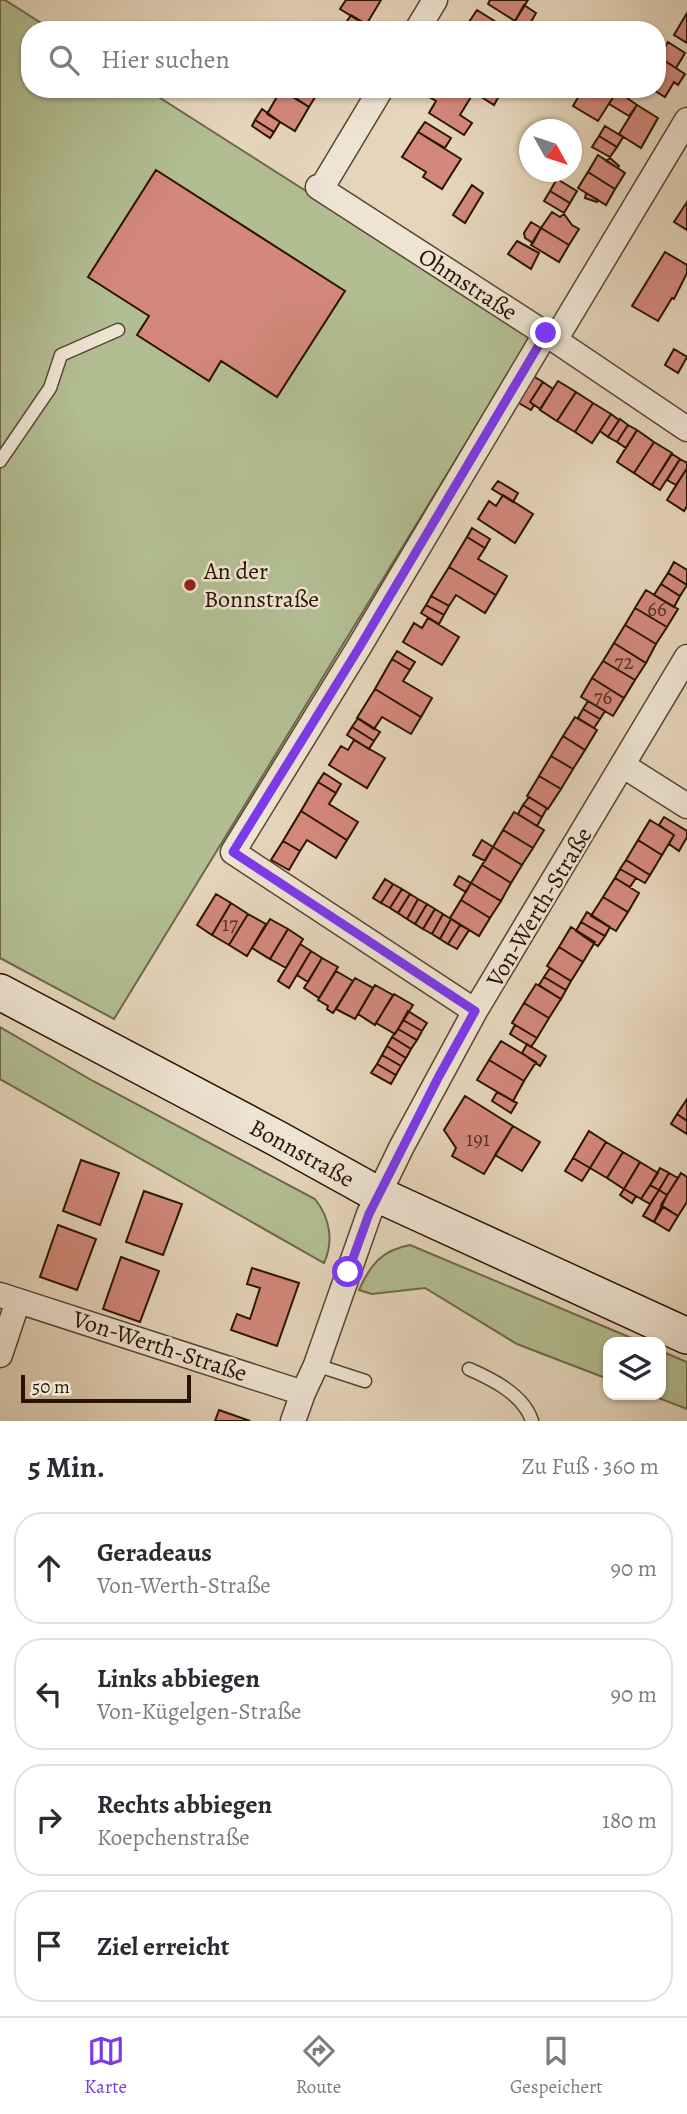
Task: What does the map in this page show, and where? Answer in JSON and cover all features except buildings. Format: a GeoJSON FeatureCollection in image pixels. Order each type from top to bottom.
{"type":"FeatureCollection","features":[{"type":"Feature","properties":{"kind":"main road","name":"Bonnstraße"},"geometry":{"type":"LineString","coordinates":[[0,992],[379,1195],[687,1336]]}},
{"type":"Feature","properties":{"kind":"street"},"geometry":{"type":"LineString","coordinates":[[422,21],[435,0]]}},
{"type":"Feature","properties":{"kind":"street","name":"Ohmstraße"},"geometry":{"type":"LineString","coordinates":[[375,98],[320,188],[687,429]]}},
{"type":"Feature","properties":{"kind":"street"},"geometry":{"type":"LineString","coordinates":[[475,1011],[233,852],[550,337],[685,130]]}},
{"type":"Feature","properties":{"kind":"street","name":"Von-Werth-Straße"},"geometry":{"type":"LineString","coordinates":[[293,1421],[316,1365],[369,1214],[438,1078],[475,1011],[687,657]]}},
{"type":"Feature","properties":{"kind":"street"},"geometry":{"type":"LineString","coordinates":[[624,766],[687,806]]}},
{"type":"Feature","properties":{"kind":"street","name":"Von-Werth-Straße"},"geometry":{"type":"LineString","coordinates":[[0,1355],[9,1298],[303,1393]]}},
{"type":"Feature","properties":{"kind":"lane"},"geometry":{"type":"LineString","coordinates":[[0,461],[50,388],[61,355],[118,330]]}},
{"type":"Feature","properties":{"kind":"lane"},"geometry":{"type":"LineString","coordinates":[[316,1365],[365,1381]]}},
{"type":"Feature","properties":{"kind":"lane"},"geometry":{"type":"LineString","coordinates":[[469,1369],[501,1386],[519,1401],[532,1421]]}},
{"type":"Feature","properties":{"kind":"green space","name":"An der Bonnstraße"},"geometry":{"type":"Polygon","coordinates":[[[0,0],[5,0],[38,21],[21,21],[21,98],[160,98],[532,335],[114,1019],[0,958],[0,0]]]}},
{"type":"Feature","properties":{"kind":"green space"},"geometry":{"type":"Polygon","coordinates":[[[0,1027],[93,1081],[315,1199],[329,1230],[329,1246],[324,1263],[0,1079],[0,1027]]]}},
{"type":"Feature","properties":{"kind":"green space"},"geometry":{"type":"Polygon","coordinates":[[[410,1245],[629,1337],[603,1337],[603,1377],[517,1344],[425,1288],[372,1294],[359,1290],[378,1260],[400,1247],[410,1245]]]}},
{"type":"Feature","properties":{"kind":"green space"},"geometry":{"type":"Polygon","coordinates":[[[666,1353],[687,1362],[687,1409],[664,1400],[666,1400],[666,1353]]]}},
{"type":"Feature","properties":{"kind":"place","name":"An der Bonnstraße"},"geometry":{"type":"Point","coordinates":[190,585]}},
{"type":"Feature","properties":{"kind":"route"},"geometry":{"type":"LineString","coordinates":[[348,1272],[369,1214],[402,1146],[475,1011],[233,852],[359,648],[546,333]]}}]}
